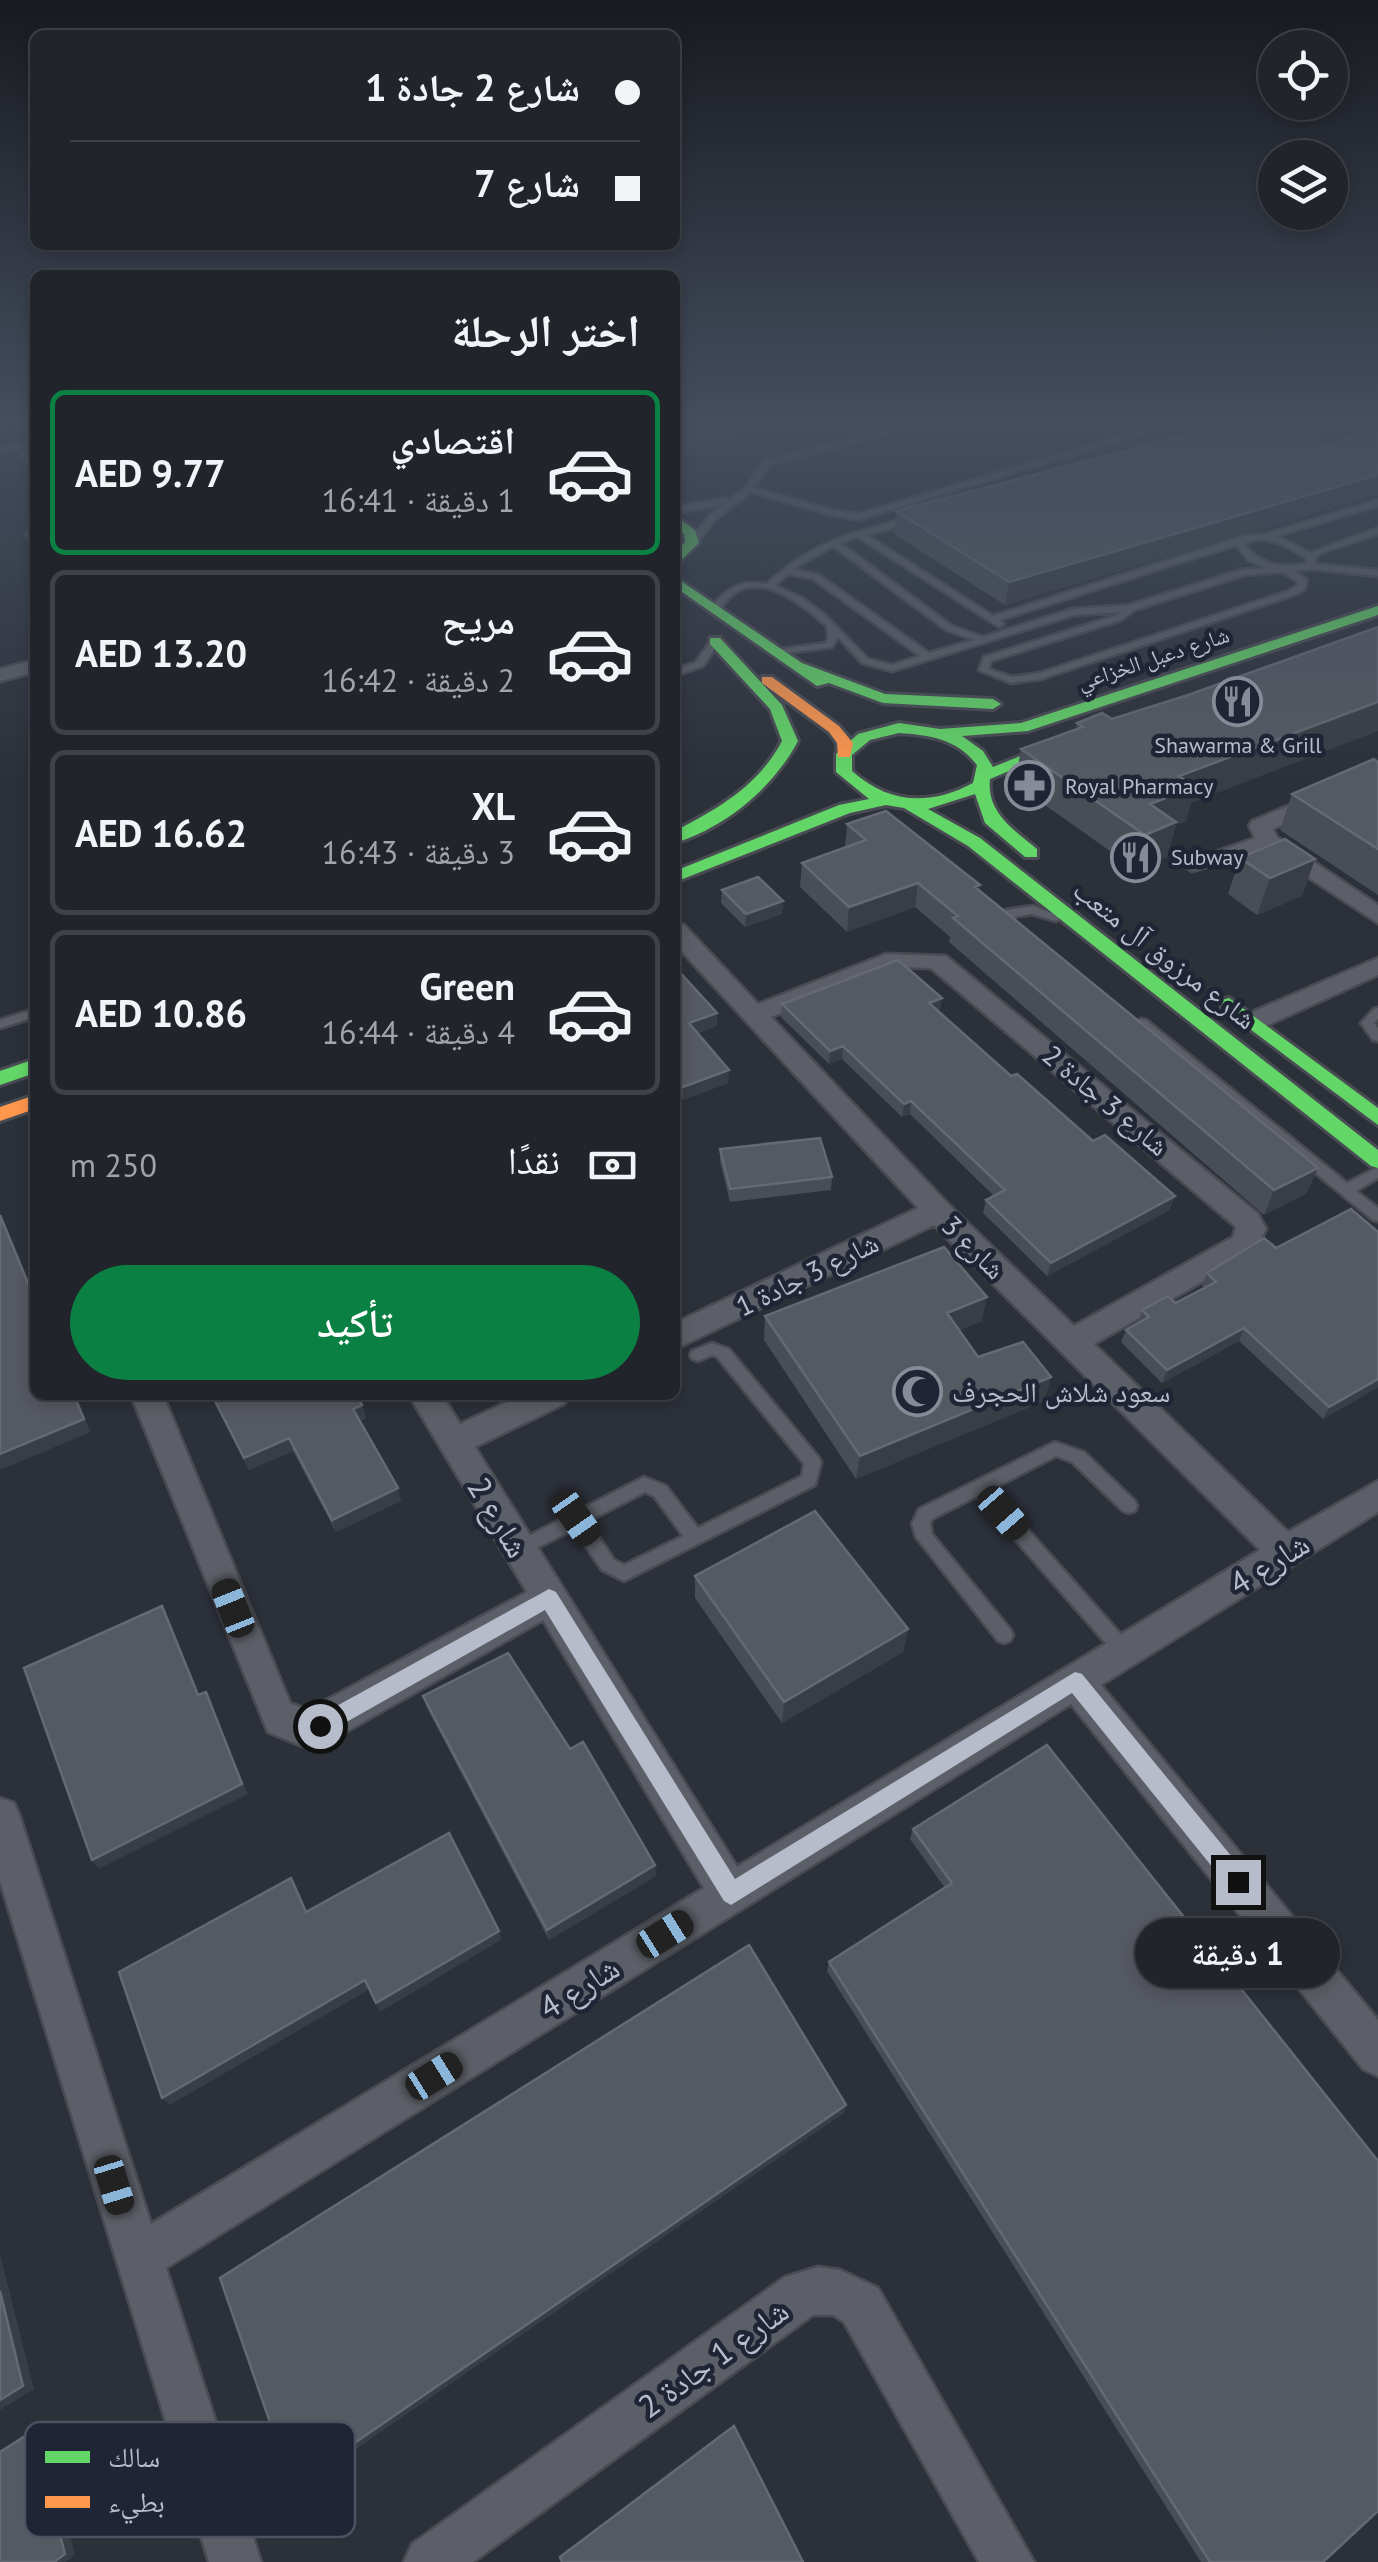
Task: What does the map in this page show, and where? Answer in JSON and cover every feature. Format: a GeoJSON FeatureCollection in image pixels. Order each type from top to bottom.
{"type":"FeatureCollection","features":[{"type":"Feature","properties":{"kind":"main road"},"geometry":{"type":"LineString","coordinates":[[680,564],[716,608],[790,659],[856,703],[930,731]]}},
{"type":"Feature","properties":{"kind":"main road","name":"شارع دعبل الخزاعي"},"geometry":{"type":"LineString","coordinates":[[843,758],[864,737],[880,731],[1010,731],[1378,610]]}},
{"type":"Feature","properties":{"kind":"main road"},"geometry":{"type":"LineString","coordinates":[[688,624],[834,729],[845,743],[843,758],[821,790]]}},
{"type":"Feature","properties":{"kind":"main road"},"geometry":{"type":"LineString","coordinates":[[680,835],[754,793],[776,774],[790,741],[777,708],[715,641]]}},
{"type":"Feature","properties":{"kind":"main road"},"geometry":{"type":"LineString","coordinates":[[1240,656],[1246,669],[1270,673]]}},
{"type":"Feature","properties":{"kind":"main road"},"geometry":{"type":"LineString","coordinates":[[790,659],[871,695],[947,704],[1056,700],[1163,679]]}},
{"type":"Feature","properties":{"kind":"main road"},"geometry":{"type":"LineString","coordinates":[[1203,666],[1230,674],[1228,687]]}},
{"type":"Feature","properties":{"kind":"main road","name":"شارع دعبل الخزاعي"},"geometry":{"type":"LineString","coordinates":[[680,875],[844,809],[958,799],[983,780],[1102,730]]}},
{"type":"Feature","properties":{"kind":"main road","name":"شارع مرزوق آل متعب"},"geometry":{"type":"LineString","coordinates":[[930,731],[980,755],[991,820],[1047,865]]}},
{"type":"Feature","properties":{"kind":"main road","name":"شارع مرزوق آل متعب"},"geometry":{"type":"LineString","coordinates":[[843,758],[858,788],[961,832],[1378,1161]]}},
{"type":"Feature","properties":{"kind":"main road"},"geometry":{"type":"LineString","coordinates":[[680,847],[780,809]]}},
{"type":"Feature","properties":{"kind":"main road","name":"شارع مرزوق آل متعب"},"geometry":{"type":"LineString","coordinates":[[1205,986],[1378,1118]]}},
{"type":"Feature","properties":{"kind":"main road"},"geometry":{"type":"LineString","coordinates":[[0,1078],[30,1068]]}},
{"type":"Feature","properties":{"kind":"main road"},"geometry":{"type":"LineString","coordinates":[[0,1114],[30,1104]]}},
{"type":"Feature","properties":{"kind":"street"},"geometry":{"type":"LineString","coordinates":[[1,666],[30,654]]}},
{"type":"Feature","properties":{"kind":"street"},"geometry":{"type":"LineString","coordinates":[[1,666],[30,666]]}},
{"type":"Feature","properties":{"kind":"street"},"geometry":{"type":"LineString","coordinates":[[1378,775],[1267,819],[1260,832],[1378,916]]}},
{"type":"Feature","properties":{"kind":"street"},"geometry":{"type":"LineString","coordinates":[[1192,864],[1268,841]]}},
{"type":"Feature","properties":{"kind":"street","name":"شارع 3"},"geometry":{"type":"LineString","coordinates":[[680,935],[938,1211],[1286,1553]]}},
{"type":"Feature","properties":{"kind":"street","name":"شارع 3 جادة 2"},"geometry":{"type":"LineString","coordinates":[[753,1015],[895,959],[937,961],[1248,1221],[1252,1229],[1244,1244],[1070,1343]]}},
{"type":"Feature","properties":{"kind":"street"},"geometry":{"type":"LineString","coordinates":[[1252,1022],[1378,966]]}},
{"type":"Feature","properties":{"kind":"street","name":"شارع 3 جادة 1"},"geometry":{"type":"LineString","coordinates":[[687,1346],[938,1211]]}},
{"type":"Feature","properties":{"kind":"street"},"geometry":{"type":"LineString","coordinates":[[149,1400],[276,1715],[286,1724],[308,1729],[320,1726],[549,1598]]}},
{"type":"Feature","properties":{"kind":"street","name":"شارع 2"},"geometry":{"type":"LineString","coordinates":[[427,1400],[731,1894]]}},
{"type":"Feature","properties":{"kind":"street"},"geometry":{"type":"LineString","coordinates":[[454,1442],[542,1400]]}},
{"type":"Feature","properties":{"kind":"street","name":"شارع 4"},"geometry":{"type":"LineString","coordinates":[[137,2259],[1378,1495]]}},
{"type":"Feature","properties":{"kind":"street"},"geometry":{"type":"LineString","coordinates":[[1075,1681],[1378,2054]]}},
{"type":"Feature","properties":{"kind":"street"},"geometry":{"type":"LineString","coordinates":[[0,1817],[190,2422]]}},
{"type":"Feature","properties":{"kind":"street","name":"شارع 1 جادة 2"},"geometry":{"type":"LineString","coordinates":[[430,2562],[802,2294],[816,2290],[848,2295],[861,2305],[1008,2562]]}},
{"type":"Feature","properties":{"kind":"street"},"geometry":{"type":"LineString","coordinates":[[227,2537],[235,2562]]}},
{"type":"Feature","properties":{"kind":"lane"},"geometry":{"type":"LineString","coordinates":[[770,586],[799,557],[834,543],[950,628],[985,640]]}},
{"type":"Feature","properties":{"kind":"lane"},"geometry":{"type":"LineString","coordinates":[[875,543],[994,618],[1001,629],[997,636]]}},
{"type":"Feature","properties":{"kind":"lane"},"geometry":{"type":"LineString","coordinates":[[994,618],[1233,543]]}},
{"type":"Feature","properties":{"kind":"lane"},"geometry":{"type":"LineString","coordinates":[[1132,608],[1118,618],[987,659],[984,670],[999,678],[1024,680],[1302,588],[1302,580],[1284,569],[1243,552],[1241,543]]}},
{"type":"Feature","properties":{"kind":"lane"},"geometry":{"type":"LineString","coordinates":[[1286,543],[1310,561],[1378,573]]}},
{"type":"Feature","properties":{"kind":"lane"},"geometry":{"type":"LineString","coordinates":[[716,608],[736,587],[770,586],[791,594],[832,626],[865,661],[878,667],[898,668],[1073,612],[1132,608],[1244,572],[1284,569],[1310,561],[1342,543]]}},
{"type":"Feature","properties":{"kind":"lane"},"geometry":{"type":"LineString","coordinates":[[1338,544],[1350,556],[1378,564]]}},
{"type":"Feature","properties":{"kind":"lane"},"geometry":{"type":"LineString","coordinates":[[784,570],[816,577],[929,658]]}},
{"type":"Feature","properties":{"kind":"lane"},"geometry":{"type":"LineString","coordinates":[[790,659],[829,645],[834,640],[832,626]]}},
{"type":"Feature","properties":{"kind":"lane"},"geometry":{"type":"LineString","coordinates":[[680,672],[707,657],[715,641]]}},
{"type":"Feature","properties":{"kind":"lane"},"geometry":{"type":"LineString","coordinates":[[680,663],[689,669]]}},
{"type":"Feature","properties":{"kind":"lane"},"geometry":{"type":"LineString","coordinates":[[993,903],[1022,926]]}},
{"type":"Feature","properties":{"kind":"lane"},"geometry":{"type":"LineString","coordinates":[[1006,914],[1033,910],[1080,926]]}},
{"type":"Feature","properties":{"kind":"lane"},"geometry":{"type":"LineString","coordinates":[[1378,1012],[1367,1020],[1378,1037]]}},
{"type":"Feature","properties":{"kind":"lane"},"geometry":{"type":"LineString","coordinates":[[0,1024],[30,1014]]}},
{"type":"Feature","properties":{"kind":"lane"},"geometry":{"type":"LineString","coordinates":[[1130,1014],[1378,1216]]}},
{"type":"Feature","properties":{"kind":"lane"},"geometry":{"type":"LineString","coordinates":[[1346,1190],[1378,1172]]}},
{"type":"Feature","properties":{"kind":"lane"},"geometry":{"type":"LineString","coordinates":[[576,1518],[608,1566],[624,1573],[809,1480],[814,1469],[721,1350],[687,1346]]}},
{"type":"Feature","properties":{"kind":"lane"},"geometry":{"type":"LineString","coordinates":[[1004,1635],[925,1537],[920,1524],[925,1514],[1055,1448],[1078,1457],[1129,1506]]}},
{"type":"Feature","properties":{"kind":"lane"},"geometry":{"type":"LineString","coordinates":[[519,1549],[644,1484],[660,1491],[695,1538]]}},
{"type":"Feature","properties":{"kind":"lane"},"geometry":{"type":"LineString","coordinates":[[979,1486],[1124,1651]]}},
{"type":"Feature","properties":{"kind":"building"},"geometry":{"type":"Polygon","coordinates":[[[946,543],[1145,543],[1009,582],[946,543]]]}},
{"type":"Feature","properties":{"kind":"building"},"geometry":{"type":"Polygon","coordinates":[[[1378,627],[1378,702],[1179,776],[1195,787],[1150,804],[1176,822],[1145,835],[1021,749],[1083,727],[1077,723],[1102,713],[1112,719],[1378,627]]]}},
{"type":"Feature","properties":{"kind":"building"},"geometry":{"type":"Polygon","coordinates":[[[1374,759],[1378,762],[1378,849],[1292,794],[1374,759]]]}},
{"type":"Feature","properties":{"kind":"building"},"geometry":{"type":"Polygon","coordinates":[[[886,811],[1318,1168],[1274,1190],[953,918],[958,916],[918,883],[849,907],[802,863],[866,840],[847,824],[886,811]]]}},
{"type":"Feature","properties":{"kind":"building"},"geometry":{"type":"Polygon","coordinates":[[[1285,839],[1315,859],[1270,878],[1240,858],[1285,839]]]}},
{"type":"Feature","properties":{"kind":"building"},"geometry":{"type":"Polygon","coordinates":[[[758,877],[783,901],[746,914],[722,890],[758,877]]]}},
{"type":"Feature","properties":{"kind":"building"},"geometry":{"type":"Polygon","coordinates":[[[898,960],[942,998],[929,1003],[1011,1076],[1017,1074],[1093,1141],[1105,1135],[1175,1196],[1051,1263],[986,1200],[1005,1190],[911,1101],[904,1104],[843,1046],[830,1051],[782,1004],[898,960]]]}},
{"type":"Feature","properties":{"kind":"building"},"geometry":{"type":"Polygon","coordinates":[[[680,972],[717,1013],[689,1023],[729,1070],[683,1087],[680,972]]]}},
{"type":"Feature","properties":{"kind":"building"},"geometry":{"type":"Polygon","coordinates":[[[820,1138],[832,1177],[730,1189],[720,1149],[820,1138]]]}},
{"type":"Feature","properties":{"kind":"building"},"geometry":{"type":"Polygon","coordinates":[[[1351,1209],[1378,1232],[1378,1379],[1329,1407],[1244,1328],[1167,1370],[1126,1330],[1149,1317],[1142,1310],[1168,1296],[1175,1303],[1216,1282],[1207,1273],[1264,1238],[1276,1248],[1351,1209]]]}},
{"type":"Feature","properties":{"kind":"building"},"geometry":{"type":"Polygon","coordinates":[[[0,1215],[30,1288],[30,1400],[76,1400],[84,1419],[0,1454],[0,1215]]]}},
{"type":"Feature","properties":{"kind":"building","name":"سعود شلاش الحجرف"},"geometry":{"type":"Polygon","coordinates":[[[944,1247],[987,1297],[947,1313],[978,1357],[1023,1342],[1051,1377],[860,1456],[765,1316],[944,1247]]]}},
{"type":"Feature","properties":{"kind":"building"},"geometry":{"type":"Polygon","coordinates":[[[215,1400],[360,1400],[362,1405],[353,1409],[398,1488],[332,1520],[289,1438],[244,1458],[215,1400]]]}},
{"type":"Feature","properties":{"kind":"building"},"geometry":{"type":"Polygon","coordinates":[[[815,1511],[908,1629],[784,1702],[695,1576],[815,1511]]]}},
{"type":"Feature","properties":{"kind":"building"},"geometry":{"type":"Polygon","coordinates":[[[162,1606],[198,1695],[206,1692],[242,1784],[92,1860],[24,1668],[162,1606]]]}},
{"type":"Feature","properties":{"kind":"building"},"geometry":{"type":"Polygon","coordinates":[[[508,1653],[570,1749],[583,1742],[655,1865],[547,1930],[423,1696],[508,1653]]]}},
{"type":"Feature","properties":{"kind":"building"},"geometry":{"type":"Polygon","coordinates":[[[1047,1745],[1378,2161],[1378,2511],[1323,2562],[1210,2562],[829,1962],[952,1883],[913,1829],[1047,1745]]]}},
{"type":"Feature","properties":{"kind":"building"},"geometry":{"type":"Polygon","coordinates":[[[449,1833],[499,1931],[376,2003],[365,1980],[162,2098],[119,1972],[291,1878],[306,1912],[449,1833]]]}},
{"type":"Feature","properties":{"kind":"building"},"geometry":{"type":"Polygon","coordinates":[[[749,1945],[846,2105],[355,2443],[355,2422],[270,2422],[220,2278],[749,1945]]]}},
{"type":"Feature","properties":{"kind":"building"},"geometry":{"type":"Polygon","coordinates":[[[0,2291],[23,2386],[0,2400],[0,2291]]]}},
{"type":"Feature","properties":{"kind":"building"},"geometry":{"type":"Polygon","coordinates":[[[734,2426],[803,2562],[562,2562],[560,2557],[734,2426]]]}},
{"type":"Feature","properties":{"kind":"building"},"geometry":{"type":"Polygon","coordinates":[[[25,2436],[25,2537],[61,2537],[65,2554],[54,2562],[0,2562],[0,2452],[25,2436]]]}},
{"type":"Feature","properties":{"kind":"traffic: fast"},"geometry":{"type":"LineString","coordinates":[[680,556],[692,543]]}},
{"type":"Feature","properties":{"kind":"traffic: fast"},"geometry":{"type":"LineString","coordinates":[[680,584],[822,683]]}},
{"type":"Feature","properties":{"kind":"traffic: fast"},"geometry":{"type":"LineString","coordinates":[[941,733],[1023,728],[1378,610]]}},
{"type":"Feature","properties":{"kind":"traffic: fast"},"geometry":{"type":"LineString","coordinates":[[680,835],[756,788],[781,759],[790,741],[777,708],[715,641]]}},
{"type":"Feature","properties":{"kind":"traffic: fast"},"geometry":{"type":"LineString","coordinates":[[798,666],[883,698],[993,704]]}},
{"type":"Feature","properties":{"kind":"traffic: fast"},"geometry":{"type":"LineString","coordinates":[[899,728],[936,732],[968,746],[985,765],[980,785],[945,801],[909,804],[874,795],[844,772],[844,754],[864,737],[899,728]]}},
{"type":"Feature","properties":{"kind":"traffic: fast"},"geometry":{"type":"LineString","coordinates":[[986,775],[1077,739]]}},
{"type":"Feature","properties":{"kind":"traffic: fast"},"geometry":{"type":"LineString","coordinates":[[980,785],[991,819],[1031,853]]}},
{"type":"Feature","properties":{"kind":"traffic: fast"},"geometry":{"type":"LineString","coordinates":[[680,875],[845,809],[886,800]]}},
{"type":"Feature","properties":{"kind":"traffic: fast"},"geometry":{"type":"LineString","coordinates":[[908,804],[974,842],[1378,1161]]}},
{"type":"Feature","properties":{"kind":"traffic: fast"},"geometry":{"type":"LineString","coordinates":[[1229,1004],[1378,1118]]}},
{"type":"Feature","properties":{"kind":"traffic: fast"},"geometry":{"type":"LineString","coordinates":[[0,1078],[30,1068]]}},
{"type":"Feature","properties":{"kind":"traffic: slow"},"geometry":{"type":"LineString","coordinates":[[767,680],[834,729],[845,743],[844,754]]}},
{"type":"Feature","properties":{"kind":"traffic: slow"},"geometry":{"type":"LineString","coordinates":[[0,1114],[30,1104]]}},
{"type":"Feature","properties":{"kind":"place","name":"Shawarma & Grill"},"geometry":{"type":"Point","coordinates":[1238,701]}},
{"type":"Feature","properties":{"kind":"place","name":"Royal Pharmacy"},"geometry":{"type":"Point","coordinates":[1030,786]}},
{"type":"Feature","properties":{"kind":"place","name":"Subway"},"geometry":{"type":"Point","coordinates":[1136,857]}},
{"type":"Feature","properties":{"kind":"place","name":"سعود شلاش الحجرف"},"geometry":{"type":"Point","coordinates":[917,1391]}},
{"type":"Feature","properties":{"kind":"route"},"geometry":{"type":"LineString","coordinates":[[320,1726],[549,1598],[731,1894],[1075,1681],[1238,1882]]}}]}
